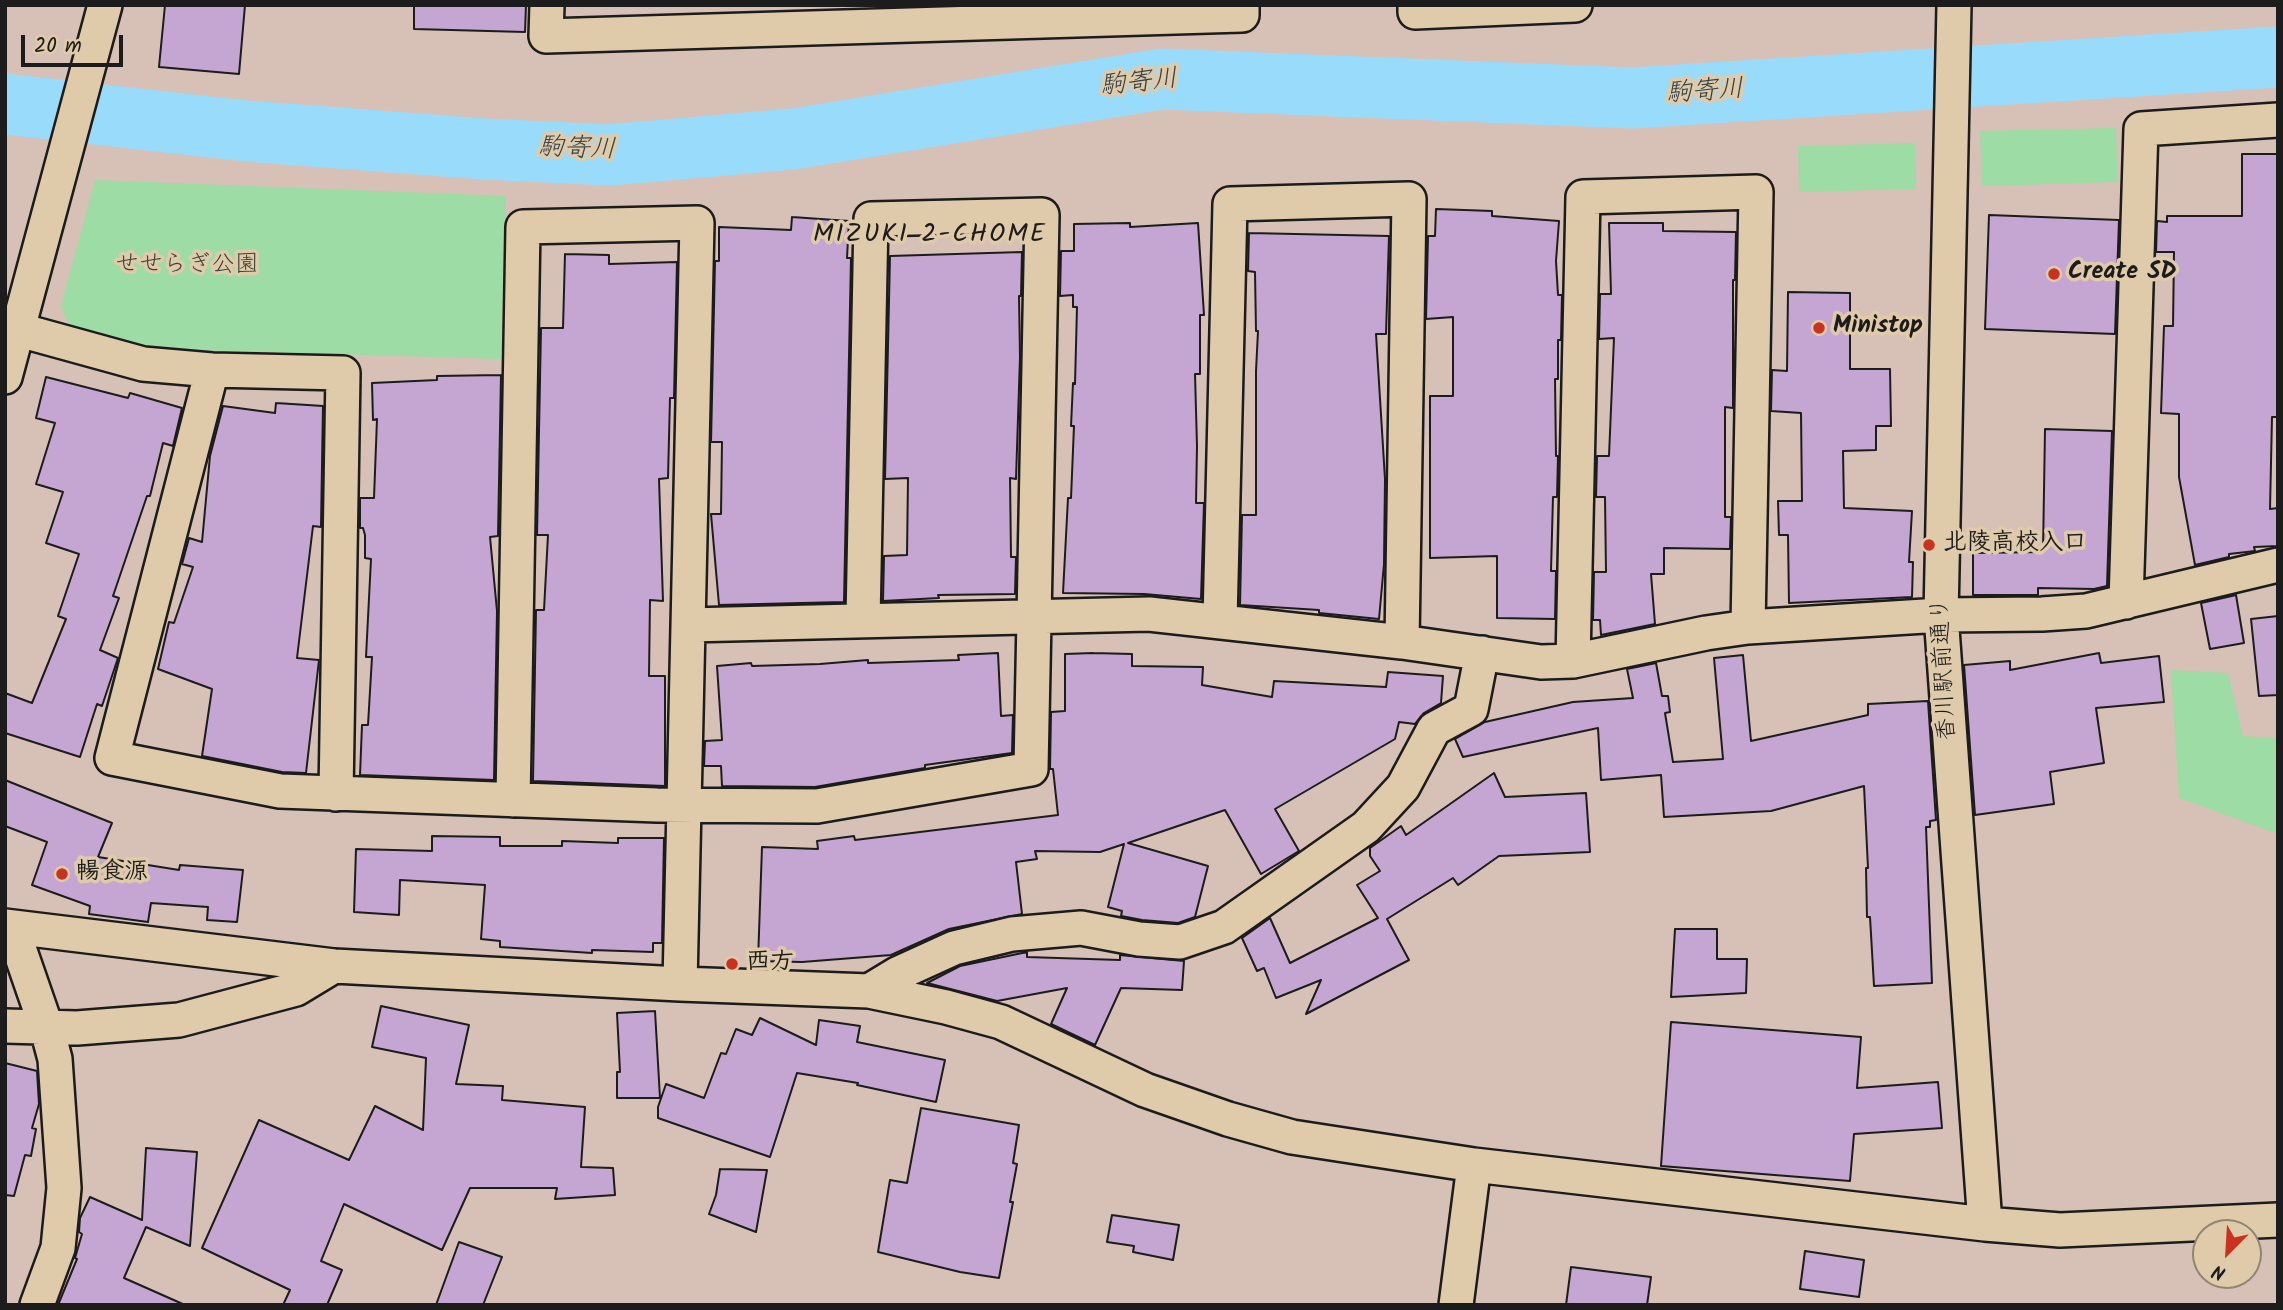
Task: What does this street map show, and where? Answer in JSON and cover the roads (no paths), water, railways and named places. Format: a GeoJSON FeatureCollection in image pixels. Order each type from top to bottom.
{"type":"FeatureCollection","features":[{"type":"Feature","properties":{"kind":"street"},"geometry":{"type":"LineString","coordinates":[[5,377],[11,327],[65,154],[105,5]]}},
{"type":"Feature","properties":{"kind":"street"},"geometry":{"type":"LineString","coordinates":[[547,5],[546,36],[1242,15],[1242,5]]}},
{"type":"Feature","properties":{"kind":"street"},"geometry":{"type":"LineString","coordinates":[[1415,5],[1415,12],[1575,5]]}},
{"type":"Feature","properties":{"kind":"street","name":"香川駅前通り"},"geometry":{"type":"LineString","coordinates":[[1954,5],[1941,615],[1985,1224]]}},
{"type":"Feature","properties":{"kind":"street"},"geometry":{"type":"LineString","coordinates":[[2126,602],[2141,130],[2278,120]]}},
{"type":"Feature","properties":{"kind":"street"},"geometry":{"type":"LineString","coordinates":[[1573,661],[1583,197],[1756,192],[1748,627]]}},
{"type":"Feature","properties":{"kind":"street"},"geometry":{"type":"LineString","coordinates":[[1220,621],[1230,204],[1409,200],[1402,642]]}},
{"type":"Feature","properties":{"kind":"street"},"geometry":{"type":"LineString","coordinates":[[212,369],[112,758],[280,791],[685,805],[817,806],[1031,769],[1042,215],[872,219],[863,620]]}},
{"type":"Feature","properties":{"kind":"street"},"geometry":{"type":"LineString","coordinates":[[513,800],[523,227],[697,223],[680,984]]}},
{"type":"Feature","properties":{"kind":"street"},"geometry":{"type":"LineString","coordinates":[[11,327],[143,364],[343,373],[336,794]]}},
{"type":"Feature","properties":{"kind":"street"},"geometry":{"type":"LineString","coordinates":[[688,625],[1149,614],[1402,642],[1541,662],[1573,661],[1706,633],[1748,627],[1941,615],[2086,611],[2278,565]]}},
{"type":"Feature","properties":{"kind":"street"},"geometry":{"type":"LineString","coordinates":[[869,991],[897,974],[954,948],[1012,934],[1081,928],[1139,939],[1180,942],[1224,927],[1366,827],[1403,787],[1434,729],[1471,709],[1482,653]]}},
{"type":"Feature","properties":{"kind":"street"},"geometry":{"type":"LineString","coordinates":[[37,1305],[58,1248],[64,1188],[55,1059],[47,1029],[9,927],[334,966],[869,991],[1001,1022],[1145,1090],[1228,1119],[1292,1137],[1474,1165],[1985,1224],[2060,1230],[2278,1220]]}},
{"type":"Feature","properties":{"kind":"street"},"geometry":{"type":"LineString","coordinates":[[5,1027],[77,1028],[179,1020],[296,989],[334,966]]}},
{"type":"Feature","properties":{"kind":"street"},"geometry":{"type":"LineString","coordinates":[[1456,1305],[1474,1165]]}},
{"type":"Feature","properties":{"kind":"waterway","name":"駒寄川"},"geometry":{"type":"LineString","coordinates":[[5,104],[246,131],[484,149],[609,155],[793,139],[1162,79],[1632,98],[2278,57]]}},
{"type":"Feature","properties":{"kind":"place","name":"Create SD"},"geometry":{"type":"Point","coordinates":[2054,274]}},
{"type":"Feature","properties":{"kind":"place","name":"Ministop"},"geometry":{"type":"Point","coordinates":[1819,328]}},
{"type":"Feature","properties":{"kind":"place","name":"北陵高校入口"},"geometry":{"type":"Point","coordinates":[1929,545]}},
{"type":"Feature","properties":{"kind":"place","name":"暢食源"},"geometry":{"type":"Point","coordinates":[62,874]}},
{"type":"Feature","properties":{"kind":"place","name":"西方"},"geometry":{"type":"Point","coordinates":[732,964]}},
{"type":"Feature","properties":{"kind":"district","name":"MIZUKI 2-CHOME"},"geometry":{"type":"Point","coordinates":[930,237]}},
{"type":"Feature","properties":{"kind":"park label","name":"せせらぎ公園"},"geometry":{"type":"Point","coordinates":[187,267]}}]}
